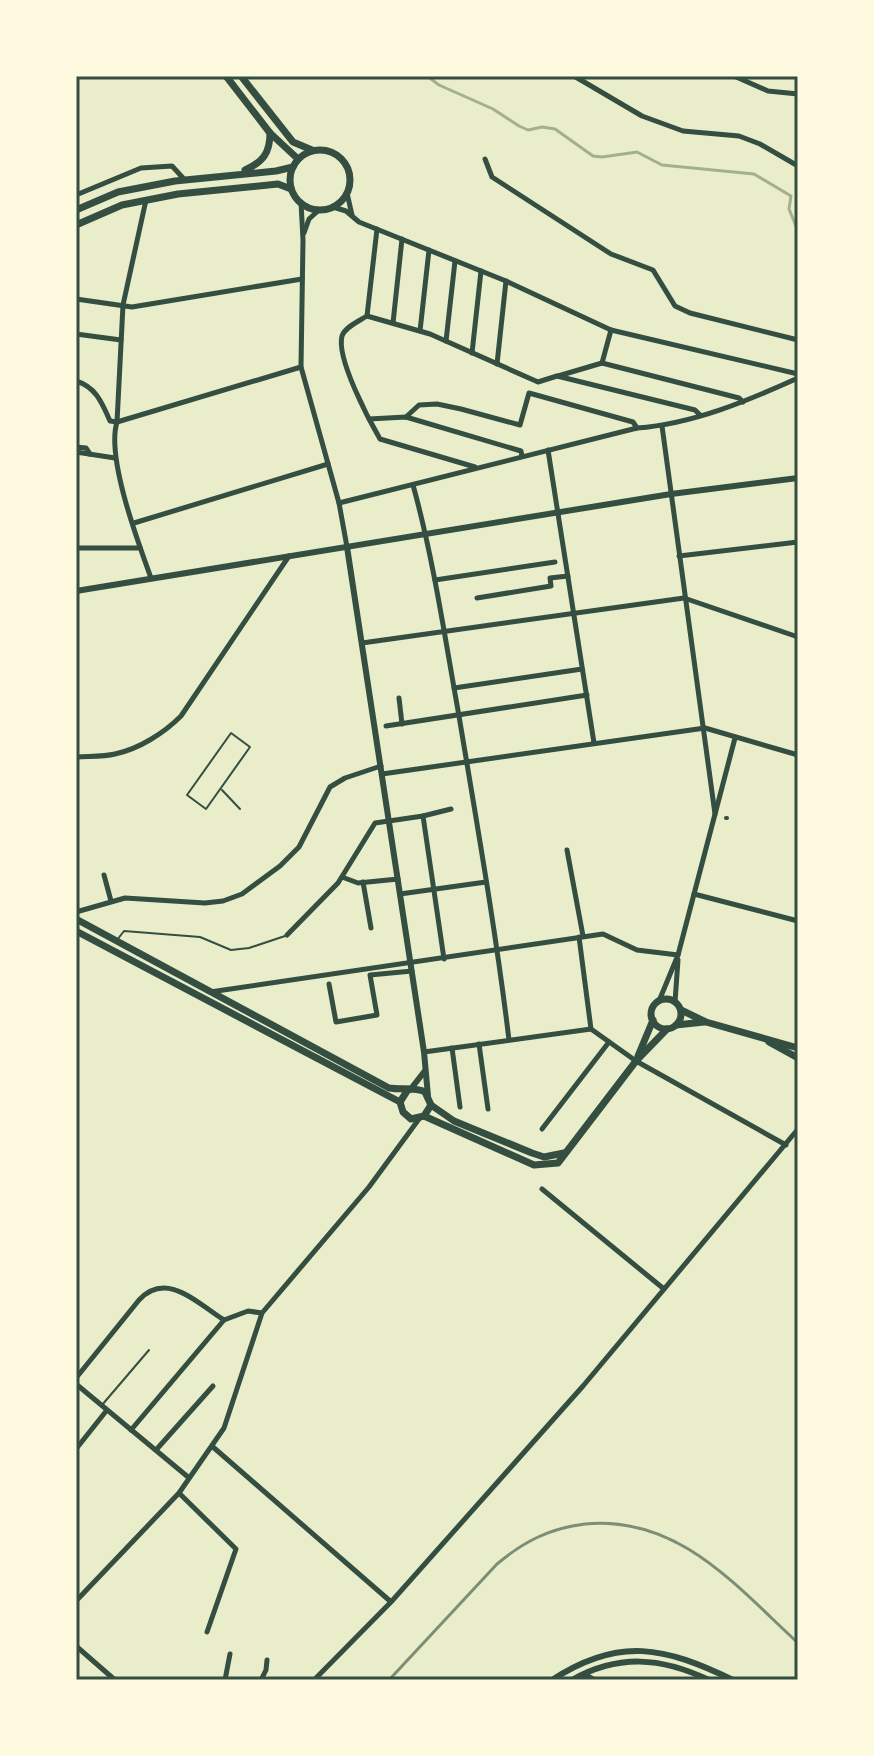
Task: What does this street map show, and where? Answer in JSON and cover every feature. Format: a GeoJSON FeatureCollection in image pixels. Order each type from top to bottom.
{"type":"FeatureCollection","features":[{"type":"Feature","properties":{"kind":"main road"},"geometry":{"type":"LineString","coordinates":[[226,76],[268,130],[298,159]]}},
{"type":"Feature","properties":{"kind":"main road"},"geometry":{"type":"LineString","coordinates":[[76,225],[122,205],[242,186],[278,184],[291,189],[301,202],[319,210],[333,207],[347,193],[350,179],[346,165],[329,151],[315,150],[293,142],[241,76]]}},
{"type":"Feature","properties":{"kind":"main road"},"geometry":{"type":"LineString","coordinates":[[232,174],[262,161],[270,145],[268,130]]}},
{"type":"Feature","properties":{"kind":"main road"},"geometry":{"type":"LineString","coordinates":[[291,189],[293,167],[298,159],[315,150]]}},
{"type":"Feature","properties":{"kind":"main road"},"geometry":{"type":"LineString","coordinates":[[76,210],[118,192],[185,180],[293,167]]}},
{"type":"Feature","properties":{"kind":"main road"},"geometry":{"type":"LineString","coordinates":[[76,919],[389,1088],[420,1090],[428,1096],[431,1105],[454,1121],[544,1157],[566,1153]]}},
{"type":"Feature","properties":{"kind":"main road"},"geometry":{"type":"LineString","coordinates":[[76,931],[400,1102],[409,1118],[421,1118],[534,1165],[558,1163],[636,1061],[667,1029],[706,1022]]}},
{"type":"Feature","properties":{"kind":"main road"},"geometry":{"type":"LineString","coordinates":[[636,1061],[653,1020],[652,1009],[665,999],[706,1022],[798,1048]]}},
{"type":"Feature","properties":{"kind":"main road"},"geometry":{"type":"LineString","coordinates":[[676,1025],[681,1018],[681,1010]]}},
{"type":"Feature","properties":{"kind":"main road"},"geometry":{"type":"LineString","coordinates":[[653,1020],[667,1029]]}},
{"type":"Feature","properties":{"kind":"main road"},"geometry":{"type":"LineString","coordinates":[[767,1040],[798,1058]]}},
{"type":"Feature","properties":{"kind":"main road"},"geometry":{"type":"LineString","coordinates":[[400,1102],[408,1090]]}},
{"type":"Feature","properties":{"kind":"main road"},"geometry":{"type":"LineString","coordinates":[[421,1118],[431,1105]]}},
{"type":"Feature","properties":{"kind":"street"},"geometry":{"type":"LineString","coordinates":[[574,76],[642,116],[683,131],[739,136],[798,166]]}},
{"type":"Feature","properties":{"kind":"street"},"geometry":{"type":"LineString","coordinates":[[734,76],[768,91],[798,94]]}},
{"type":"Feature","properties":{"kind":"street"},"geometry":{"type":"LineString","coordinates":[[485,159],[492,177],[611,254],[653,270],[675,306],[690,313],[798,340]]}},
{"type":"Feature","properties":{"kind":"street"},"geometry":{"type":"LineString","coordinates":[[76,195],[141,168],[172,166],[185,180]]}},
{"type":"Feature","properties":{"kind":"street"},"geometry":{"type":"LineString","coordinates":[[347,193],[355,219]]}},
{"type":"Feature","properties":{"kind":"street"},"geometry":{"type":"LineString","coordinates":[[146,200],[123,305],[114,433],[115,458],[151,578]]}},
{"type":"Feature","properties":{"kind":"street"},"geometry":{"type":"LineString","coordinates":[[301,202],[301,367],[339,503],[347,547],[424,1052],[428,1096]]}},
{"type":"Feature","properties":{"kind":"street"},"geometry":{"type":"LineString","coordinates":[[333,207],[611,330],[798,376]]}},
{"type":"Feature","properties":{"kind":"street"},"geometry":{"type":"LineString","coordinates":[[303,238],[309,219],[319,210]]}},
{"type":"Feature","properties":{"kind":"street"},"geometry":{"type":"LineString","coordinates":[[367,316],[377,229]]}},
{"type":"Feature","properties":{"kind":"street"},"geometry":{"type":"LineString","coordinates":[[393,323],[402,239]]}},
{"type":"Feature","properties":{"kind":"street"},"geometry":{"type":"LineString","coordinates":[[420,331],[429,250]]}},
{"type":"Feature","properties":{"kind":"street"},"geometry":{"type":"LineString","coordinates":[[446,341],[455,261]]}},
{"type":"Feature","properties":{"kind":"street"},"geometry":{"type":"LineString","coordinates":[[472,353],[481,271]]}},
{"type":"Feature","properties":{"kind":"street"},"geometry":{"type":"LineString","coordinates":[[76,299],[132,307],[302,279]]}},
{"type":"Feature","properties":{"kind":"street"},"geometry":{"type":"LineString","coordinates":[[497,364],[506,281]]}},
{"type":"Feature","properties":{"kind":"street"},"geometry":{"type":"LineString","coordinates":[[479,468],[380,439],[349,374],[341,341],[347,329],[367,316],[393,323],[446,341],[538,382]]}},
{"type":"Feature","properties":{"kind":"street"},"geometry":{"type":"LineString","coordinates":[[602,363],[611,330]]}},
{"type":"Feature","properties":{"kind":"street"},"geometry":{"type":"LineString","coordinates":[[76,334],[121,340]]}},
{"type":"Feature","properties":{"kind":"street"},"geometry":{"type":"LineString","coordinates":[[406,417],[419,405],[437,404],[520,425],[529,393],[538,382],[602,363],[739,398],[743,402]]}},
{"type":"Feature","properties":{"kind":"street"},"geometry":{"type":"LineString","coordinates":[[76,381],[89,385],[102,402],[110,421],[117,422],[301,367]]}},
{"type":"Feature","properties":{"kind":"street"},"geometry":{"type":"LineString","coordinates":[[557,376],[695,410],[700,415]]}},
{"type":"Feature","properties":{"kind":"street"},"geometry":{"type":"LineString","coordinates":[[339,503],[637,428],[662,426],[743,402],[798,376]]}},
{"type":"Feature","properties":{"kind":"street"},"geometry":{"type":"LineString","coordinates":[[529,393],[633,422],[637,428]]}},
{"type":"Feature","properties":{"kind":"street"},"geometry":{"type":"LineString","coordinates":[[369,419],[406,417],[521,451],[522,456]]}},
{"type":"Feature","properties":{"kind":"street"},"geometry":{"type":"LineString","coordinates":[[662,426],[715,814]]}},
{"type":"Feature","properties":{"kind":"street"},"geometry":{"type":"LineString","coordinates":[[76,450],[115,458]]}},
{"type":"Feature","properties":{"kind":"street"},"geometry":{"type":"LineString","coordinates":[[548,450],[594,743]]}},
{"type":"Feature","properties":{"kind":"street"},"geometry":{"type":"LineString","coordinates":[[134,523],[328,464]]}},
{"type":"Feature","properties":{"kind":"street"},"geometry":{"type":"LineString","coordinates":[[76,591],[671,494],[798,478]]}},
{"type":"Feature","properties":{"kind":"street"},"geometry":{"type":"LineString","coordinates":[[413,485],[427,536],[467,762],[509,1040]]}},
{"type":"Feature","properties":{"kind":"street"},"geometry":{"type":"LineString","coordinates":[[679,556],[798,542]]}},
{"type":"Feature","properties":{"kind":"street"},"geometry":{"type":"LineString","coordinates":[[76,548],[140,548]]}},
{"type":"Feature","properties":{"kind":"street"},"geometry":{"type":"LineString","coordinates":[[76,757],[115,754],[171,726],[181,716],[289,556]]}},
{"type":"Feature","properties":{"kind":"street"},"geometry":{"type":"LineString","coordinates":[[435,580],[555,562]]}},
{"type":"Feature","properties":{"kind":"street"},"geometry":{"type":"LineString","coordinates":[[477,598],[551,586],[550,578],[568,576]]}},
{"type":"Feature","properties":{"kind":"street"},"geometry":{"type":"LineString","coordinates":[[362,643],[684,598],[798,637]]}},
{"type":"Feature","properties":{"kind":"street"},"geometry":{"type":"LineString","coordinates":[[454,688],[582,669]]}},
{"type":"Feature","properties":{"kind":"street"},"geometry":{"type":"LineString","coordinates":[[386,726],[587,695]]}},
{"type":"Feature","properties":{"kind":"street"},"geometry":{"type":"LineString","coordinates":[[399,698],[402,724]]}},
{"type":"Feature","properties":{"kind":"street"},"geometry":{"type":"LineString","coordinates":[[76,912],[125,898],[205,903],[242,894],[280,866],[299,847],[330,787],[345,778],[382,770],[467,762],[705,728],[798,755]]}},
{"type":"Feature","properties":{"kind":"street"},"geometry":{"type":"LineString","coordinates":[[659,1001],[678,955],[735,738]]}},
{"type":"Feature","properties":{"kind":"street"},"geometry":{"type":"LineString","coordinates":[[287,935],[342,877],[375,823],[451,809]]}},
{"type":"Feature","properties":{"kind":"street"},"geometry":{"type":"LineString","coordinates":[[423,816],[444,959]]}},
{"type":"Feature","properties":{"kind":"street"},"geometry":{"type":"LineString","coordinates":[[567,850],[581,936],[591,1029]]}},
{"type":"Feature","properties":{"kind":"street"},"geometry":{"type":"LineString","coordinates":[[104,875],[111,901]]}},
{"type":"Feature","properties":{"kind":"street"},"geometry":{"type":"LineString","coordinates":[[342,877],[352,882],[398,879]]}},
{"type":"Feature","properties":{"kind":"street"},"geometry":{"type":"LineString","coordinates":[[363,882],[371,928]]}},
{"type":"Feature","properties":{"kind":"street"},"geometry":{"type":"LineString","coordinates":[[400,894],[486,882]]}},
{"type":"Feature","properties":{"kind":"street"},"geometry":{"type":"LineString","coordinates":[[694,894],[798,921]]}},
{"type":"Feature","properties":{"kind":"street"},"geometry":{"type":"LineString","coordinates":[[209,992],[603,934],[637,950],[678,955]]}},
{"type":"Feature","properties":{"kind":"street"},"geometry":{"type":"LineString","coordinates":[[675,1002],[678,955]]}},
{"type":"Feature","properties":{"kind":"street"},"geometry":{"type":"LineString","coordinates":[[329,984],[336,1022],[377,1015],[370,975],[412,971]]}},
{"type":"Feature","properties":{"kind":"street"},"geometry":{"type":"LineString","coordinates":[[424,1052],[591,1029],[636,1061],[786,1145]]}},
{"type":"Feature","properties":{"kind":"street"},"geometry":{"type":"LineString","coordinates":[[542,1129],[609,1042]]}},
{"type":"Feature","properties":{"kind":"street"},"geometry":{"type":"LineString","coordinates":[[479,1044],[488,1109]]}},
{"type":"Feature","properties":{"kind":"street"},"geometry":{"type":"LineString","coordinates":[[452,1048],[460,1107]]}},
{"type":"Feature","properties":{"kind":"street"},"geometry":{"type":"LineString","coordinates":[[408,1090],[424,1072]]}},
{"type":"Feature","properties":{"kind":"street"},"geometry":{"type":"LineString","coordinates":[[407,1133],[409,1118]]}},
{"type":"Feature","properties":{"kind":"street"},"geometry":{"type":"LineString","coordinates":[[76,1601],[179,1493],[213,1447],[224,1428],[262,1313],[369,1187],[421,1118]]}},
{"type":"Feature","properties":{"kind":"street"},"geometry":{"type":"LineString","coordinates":[[314,1680],[391,1602],[583,1386],[798,1129]]}},
{"type":"Feature","properties":{"kind":"street"},"geometry":{"type":"LineString","coordinates":[[542,1189],[664,1289]]}},
{"type":"Feature","properties":{"kind":"street"},"geometry":{"type":"LineString","coordinates":[[76,1378],[146,1292],[155,1288],[169,1286],[181,1291],[224,1320]]}},
{"type":"Feature","properties":{"kind":"street"},"geometry":{"type":"LineString","coordinates":[[131,1430],[224,1320],[248,1311],[262,1313]]}},
{"type":"Feature","properties":{"kind":"street"},"geometry":{"type":"LineString","coordinates":[[76,1384],[188,1477]]}},
{"type":"Feature","properties":{"kind":"street"},"geometry":{"type":"LineString","coordinates":[[156,1450],[213,1386]]}},
{"type":"Feature","properties":{"kind":"street"},"geometry":{"type":"LineString","coordinates":[[76,1449],[105,1408]]}},
{"type":"Feature","properties":{"kind":"street"},"geometry":{"type":"LineString","coordinates":[[213,1447],[391,1602]]}},
{"type":"Feature","properties":{"kind":"street"},"geometry":{"type":"LineString","coordinates":[[179,1493],[236,1549],[207,1632]]}},
{"type":"Feature","properties":{"kind":"street"},"geometry":{"type":"LineString","coordinates":[[76,1646],[115,1680]]}},
{"type":"Feature","properties":{"kind":"street"},"geometry":{"type":"LineString","coordinates":[[552,1680],[590,1659],[609,1652],[636,1649],[655,1650],[684,1658],[733,1680]]}},
{"type":"Feature","properties":{"kind":"street"},"geometry":{"type":"LineString","coordinates":[[225,1680],[230,1654]]}},
{"type":"Feature","properties":{"kind":"street"},"geometry":{"type":"LineString","coordinates":[[572,1680],[609,1663],[640,1659],[668,1663],[709,1680]]}},
{"type":"Feature","properties":{"kind":"street"},"geometry":{"type":"LineString","coordinates":[[261,1680],[267,1660]]}},
{"type":"Feature","properties":{"kind":"street"},"geometry":{"type":"LineString","coordinates":[[583,1673],[595,1680]]}},
{"type":"Feature","properties":{"kind":"lane"},"geometry":{"type":"LineString","coordinates":[[231,733],[250,747],[221,789],[206,809],[187,795],[231,733]]}},
{"type":"Feature","properties":{"kind":"lane"},"geometry":{"type":"LineString","coordinates":[[221,789],[240,809]]}},
{"type":"Feature","properties":{"kind":"lane"},"geometry":{"type":"LineString","coordinates":[[116,941],[124,931],[200,937],[231,950],[260,945],[287,935]]}},
{"type":"Feature","properties":{"kind":"lane"},"geometry":{"type":"LineString","coordinates":[[105,1408],[149,1350]]}},
{"type":"Feature","properties":{"kind":"waterway"},"geometry":{"type":"LineString","coordinates":[[427,76],[528,130],[542,127],[555,129],[593,156],[637,152],[662,165],[754,174],[791,196],[789,209],[798,231]]}},
{"type":"Feature","properties":{"kind":"railway"},"geometry":{"type":"LineString","coordinates":[[389,1680],[507,1556],[549,1533],[585,1524],[618,1524],[649,1531],[677,1543],[728,1578],[798,1643]]}}]}
